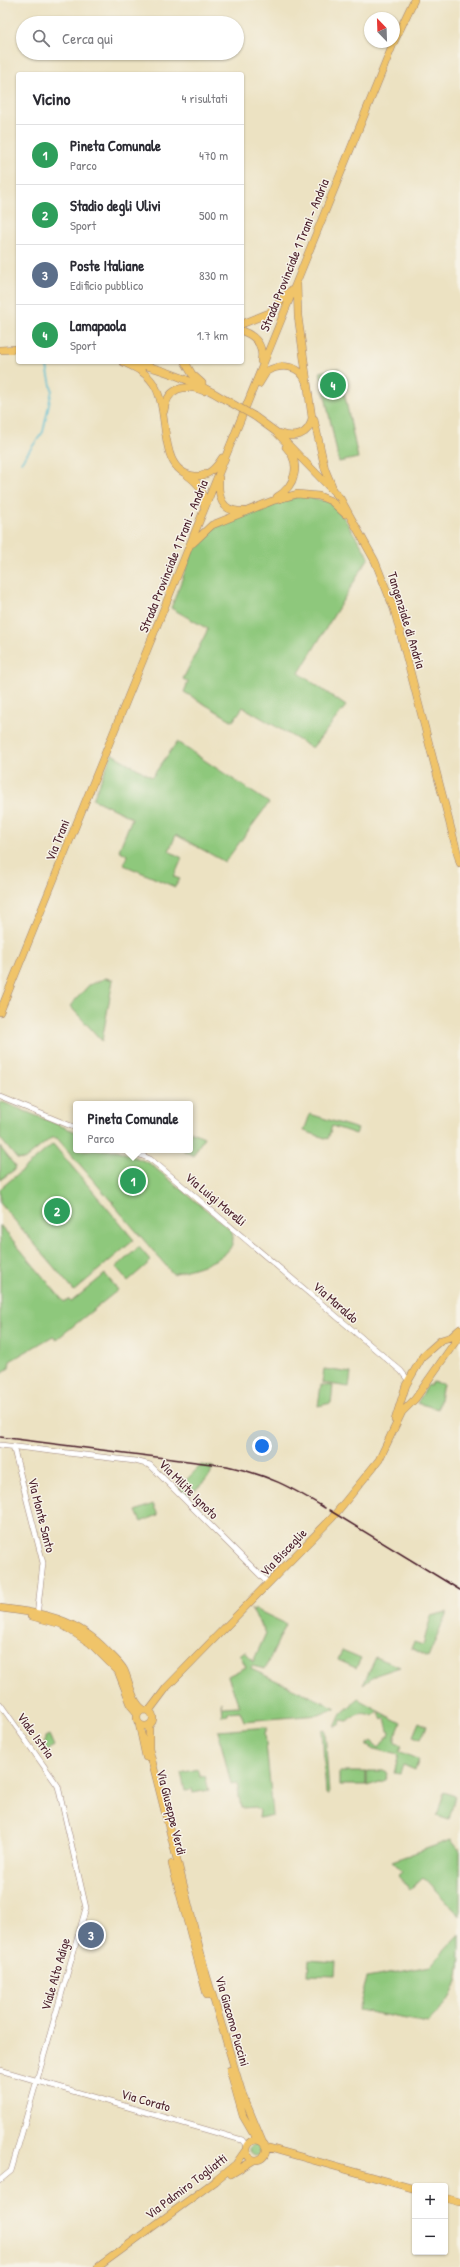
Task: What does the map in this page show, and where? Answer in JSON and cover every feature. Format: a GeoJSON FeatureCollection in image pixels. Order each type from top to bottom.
{"type":"FeatureCollection","features":[{"type":"Feature","properties":{"kind":"main road","name":"Strada Provinciale 1 Trani - Andria"},"geometry":{"type":"LineString","coordinates":[[400,29],[414,0]]}},
{"type":"Feature","properties":{"kind":"main road","name":"Strada Provinciale 1 Trani - Andria"},"geometry":{"type":"LineString","coordinates":[[136,678],[250,399],[258,374],[392,48]]}},
{"type":"Feature","properties":{"kind":"main road"},"geometry":{"type":"LineString","coordinates":[[244,323],[269,313],[278,305],[296,283]]}},
{"type":"Feature","properties":{"kind":"main road"},"geometry":{"type":"LineString","coordinates":[[296,283],[298,316],[309,392],[325,469],[337,495]]}},
{"type":"Feature","properties":{"kind":"main road"},"geometry":{"type":"LineString","coordinates":[[244,332],[254,336],[261,348],[262,357],[258,374]]}},
{"type":"Feature","properties":{"kind":"main road"},"geometry":{"type":"LineString","coordinates":[[0,350],[16,349]]}},
{"type":"Feature","properties":{"kind":"main road"},"geometry":{"type":"LineString","coordinates":[[127,364],[139,370],[153,382],[157,390],[164,415],[172,462],[181,473],[199,476],[212,470],[232,440]]}},
{"type":"Feature","properties":{"kind":"main road","name":"Tangenziale di Andria"},"geometry":{"type":"LineString","coordinates":[[140,364],[162,370],[207,387],[265,423],[276,432],[337,495],[380,571],[394,609],[460,863]]}},
{"type":"Feature","properties":{"kind":"main road"},"geometry":{"type":"LineString","coordinates":[[186,364],[192,374],[207,387]]}},
{"type":"Feature","properties":{"kind":"main road"},"geometry":{"type":"LineString","coordinates":[[250,399],[267,371],[282,366],[291,367],[299,372],[305,379],[309,392]]}},
{"type":"Feature","properties":{"kind":"main road"},"geometry":{"type":"LineString","coordinates":[[164,415],[167,399],[178,388],[192,387],[221,397]]}},
{"type":"Feature","properties":{"kind":"main road"},"geometry":{"type":"LineString","coordinates":[[276,432],[290,436],[299,436],[306,432],[311,427],[311,402]]}},
{"type":"Feature","properties":{"kind":"main road"},"geometry":{"type":"LineString","coordinates":[[265,423],[290,452],[295,466],[294,478],[290,486],[283,494],[272,501]]}},
{"type":"Feature","properties":{"kind":"main road"},"geometry":{"type":"LineString","coordinates":[[220,471],[218,493],[222,503],[230,510],[235,512],[249,510]]}},
{"type":"Feature","properties":{"kind":"main road"},"geometry":{"type":"LineString","coordinates":[[187,475],[203,490],[204,510]]}},
{"type":"Feature","properties":{"kind":"main road"},"geometry":{"type":"LineString","coordinates":[[188,550],[208,528],[272,501],[297,494],[320,496],[331,501],[340,508],[358,530]]}},
{"type":"Feature","properties":{"kind":"main road","name":"Via Trani"},"geometry":{"type":"LineString","coordinates":[[0,1012],[136,678]]}},
{"type":"Feature","properties":{"kind":"main road","name":"Via Bisceglie"},"geometry":{"type":"LineString","coordinates":[[393,1428],[402,1395],[408,1380],[423,1356],[441,1340],[451,1337],[460,1329]]}},
{"type":"Feature","properties":{"kind":"main road","name":"Via Bisceglie"},"geometry":{"type":"LineString","coordinates":[[146,1713],[332,1518],[345,1499],[369,1474],[379,1460],[393,1428],[405,1408],[413,1401],[446,1352],[460,1335]]}},
{"type":"Feature","properties":{"kind":"main road"},"geometry":{"type":"LineString","coordinates":[[436,1344],[446,1342],[446,1352]]}},
{"type":"Feature","properties":{"kind":"main road"},"geometry":{"type":"LineString","coordinates":[[402,1395],[405,1402],[413,1401]]}},
{"type":"Feature","properties":{"kind":"main road"},"geometry":{"type":"LineString","coordinates":[[0,1608],[37,1615]]}},
{"type":"Feature","properties":{"kind":"main road"},"geometry":{"type":"LineString","coordinates":[[0,1612],[37,1615]]}},
{"type":"Feature","properties":{"kind":"main road","name":"Via Giuseppe Verdi"},"geometry":{"type":"LineString","coordinates":[[37,1615],[56,1617],[82,1630],[111,1659],[118,1671],[132,1708],[146,1713]]}},
{"type":"Feature","properties":{"kind":"main road","name":"Via Giuseppe Verdi"},"geometry":{"type":"LineString","coordinates":[[146,1713],[137,1719],[184,1905]]}},
{"type":"Feature","properties":{"kind":"main road","name":"Via Giuseppe Verdi"},"geometry":{"type":"LineString","coordinates":[[146,1713],[149,1725],[149,1749],[184,1905]]}},
{"type":"Feature","properties":{"kind":"main road"},"geometry":{"type":"LineString","coordinates":[[139,1724],[144,1726],[149,1725]]}},
{"type":"Feature","properties":{"kind":"main road","name":"Via Giacomo Puccini"},"geometry":{"type":"LineString","coordinates":[[184,1905],[243,2116],[254,2135],[254,2140]]}},
{"type":"Feature","properties":{"kind":"main road","name":"Via Giacomo Puccini"},"geometry":{"type":"LineString","coordinates":[[184,1905],[248,2113],[264,2144]]}},
{"type":"Feature","properties":{"kind":"main road"},"geometry":{"type":"LineString","coordinates":[[246,2148],[254,2140],[278,2152],[298,2155],[412,2188]]}},
{"type":"Feature","properties":{"kind":"main road"},"geometry":{"type":"LineString","coordinates":[[263,2157],[264,2144]]}},
{"type":"Feature","properties":{"kind":"main road","name":"Via Corato"},"geometry":{"type":"LineString","coordinates":[[246,2148],[248,2157],[254,2160]]}},
{"type":"Feature","properties":{"kind":"main road","name":"Via Palmiro Togliatti"},"geometry":{"type":"LineString","coordinates":[[106,2267],[140,2238],[236,2164],[246,2148]]}},
{"type":"Feature","properties":{"kind":"main road"},"geometry":{"type":"LineString","coordinates":[[254,2160],[278,2152]]}},
{"type":"Feature","properties":{"kind":"main road","name":"Via Palmiro Togliatti"},"geometry":{"type":"LineString","coordinates":[[98,2267],[234,2171],[254,2160]]}},
{"type":"Feature","properties":{"kind":"main road"},"geometry":{"type":"LineString","coordinates":[[448,2199],[460,2202]]}},
{"type":"Feature","properties":{"kind":"street"},"geometry":{"type":"LineString","coordinates":[[0,1098],[73,1127]]}},
{"type":"Feature","properties":{"kind":"street","name":"Via Luigi Morelli"},"geometry":{"type":"LineString","coordinates":[[135,1153],[150,1159],[159,1166],[257,1250]]}},
{"type":"Feature","properties":{"kind":"street","name":"Via Maraldo"},"geometry":{"type":"LineString","coordinates":[[257,1250],[401,1371],[408,1380]]}},
{"type":"Feature","properties":{"kind":"street"},"geometry":{"type":"LineString","coordinates":[[401,1371],[408,1373],[413,1371]]}},
{"type":"Feature","properties":{"kind":"street","name":"Via Milite Ignoto"},"geometry":{"type":"LineString","coordinates":[[0,1445],[143,1462],[162,1477],[268,1584]]}},
{"type":"Feature","properties":{"kind":"street","name":"Via Monte Santo"},"geometry":{"type":"LineString","coordinates":[[13,1446],[43,1563],[37,1615]]}},
{"type":"Feature","properties":{"kind":"street","name":"Viale Istria"},"geometry":{"type":"LineString","coordinates":[[0,1704],[55,1779]]}},
{"type":"Feature","properties":{"kind":"street","name":"Viale Alto Adige"},"geometry":{"type":"LineString","coordinates":[[0,2180],[11,2171],[35,2081],[86,1908],[55,1779]]}},
{"type":"Feature","properties":{"kind":"street","name":"Via Corato"},"geometry":{"type":"LineString","coordinates":[[0,2070],[242,2140],[246,2148]]}},
{"type":"Feature","properties":{"kind":"green space"},"geometry":{"type":"Polygon","coordinates":[[[339,368],[358,458],[339,462],[320,372],[339,368]]]}},
{"type":"Feature","properties":{"kind":"green space"},"geometry":{"type":"Polygon","coordinates":[[[301,495],[330,502],[340,512],[369,557],[299,673],[346,706],[312,748],[243,707],[233,721],[184,692],[188,682],[183,679],[208,629],[171,608],[195,545],[210,529],[301,495]]]}},
{"type":"Feature","properties":{"kind":"green space"},"geometry":{"type":"Polygon","coordinates":[[[177,742],[269,803],[225,862],[176,835],[169,851],[182,858],[174,877],[180,879],[175,887],[124,865],[127,855],[119,850],[132,818],[93,799],[112,754],[152,777],[177,742]]]}},
{"type":"Feature","properties":{"kind":"green space"},"geometry":{"type":"Polygon","coordinates":[[[106,978],[113,980],[102,1041],[70,1006],[89,985],[106,978]]]}},
{"type":"Feature","properties":{"kind":"green space"},"geometry":{"type":"Polygon","coordinates":[[[0,1101],[73,1131],[73,1153],[124,1153],[149,1163],[231,1230],[233,1240],[230,1248],[214,1261],[173,1274],[112,1203],[114,1202],[111,1201],[57,1138],[51,1138],[24,1160],[17,1159],[0,1138],[0,1101]]]}},
{"type":"Feature","properties":{"kind":"green space"},"geometry":{"type":"Polygon","coordinates":[[[310,1114],[358,1129],[356,1134],[332,1126],[328,1139],[304,1131],[310,1114]]]}},
{"type":"Feature","properties":{"kind":"green space"},"geometry":{"type":"Polygon","coordinates":[[[193,1132],[204,1137],[193,1156],[188,1153],[193,1153],[193,1132]]]}},
{"type":"Feature","properties":{"kind":"green space"},"geometry":{"type":"Polygon","coordinates":[[[53,1144],[134,1240],[74,1291],[0,1203],[0,1189],[53,1144]]]}},
{"type":"Feature","properties":{"kind":"green space"},"geometry":{"type":"Polygon","coordinates":[[[0,1147],[15,1166],[14,1170],[0,1180],[0,1147]]]}},
{"type":"Feature","properties":{"kind":"green space"},"geometry":{"type":"Polygon","coordinates":[[[0,1225],[64,1302],[68,1299],[71,1302],[105,1274],[118,1290],[57,1339],[53,1336],[10,1361],[9,1368],[0,1374],[0,1225]]]}},
{"type":"Feature","properties":{"kind":"green space"},"geometry":{"type":"Polygon","coordinates":[[[139,1247],[151,1261],[128,1281],[116,1267],[139,1247]]]}},
{"type":"Feature","properties":{"kind":"green space"},"geometry":{"type":"Polygon","coordinates":[[[324,1369],[351,1373],[349,1387],[322,1383],[324,1369]]]}},
{"type":"Feature","properties":{"kind":"green space"},"geometry":{"type":"Polygon","coordinates":[[[433,1382],[443,1384],[438,1409],[417,1403],[428,1385],[430,1386],[433,1382]]]}},
{"type":"Feature","properties":{"kind":"green space"},"geometry":{"type":"Polygon","coordinates":[[[321,1385],[333,1386],[331,1403],[318,1406],[321,1385]]]}},
{"type":"Feature","properties":{"kind":"green space"},"geometry":{"type":"Polygon","coordinates":[[[201,1465],[213,1467],[210,1476],[188,1497],[178,1488],[201,1465]]]}},
{"type":"Feature","properties":{"kind":"green space"},"geometry":{"type":"Polygon","coordinates":[[[153,1504],[158,1515],[141,1522],[136,1511],[153,1504]]]}},
{"type":"Feature","properties":{"kind":"green space"},"geometry":{"type":"Polygon","coordinates":[[[251,1609],[253,1612],[255,1609],[286,1624],[265,1669],[252,1666],[251,1669],[336,1708],[319,1715],[244,1721],[240,1711],[228,1712],[228,1715],[222,1716],[221,1702],[222,1707],[239,1706],[228,1676],[246,1667],[240,1655],[245,1651],[253,1662],[266,1633],[251,1609]]]}},
{"type":"Feature","properties":{"kind":"green space"},"geometry":{"type":"Polygon","coordinates":[[[447,1612],[428,1657],[411,1648],[414,1642],[423,1645],[431,1616],[447,1612]]]}},
{"type":"Feature","properties":{"kind":"green space"},"geometry":{"type":"Polygon","coordinates":[[[342,1650],[361,1658],[356,1668],[338,1660],[342,1650]]]}},
{"type":"Feature","properties":{"kind":"green space"},"geometry":{"type":"Polygon","coordinates":[[[376,1657],[400,1667],[376,1675],[363,1685],[376,1657]]]}},
{"type":"Feature","properties":{"kind":"green space"},"geometry":{"type":"Polygon","coordinates":[[[358,1699],[378,1710],[373,1716],[369,1714],[362,1714],[356,1715],[347,1721],[341,1720],[340,1725],[335,1727],[341,1714],[358,1699]]]}},
{"type":"Feature","properties":{"kind":"green space"},"geometry":{"type":"Polygon","coordinates":[[[378,1711],[401,1723],[395,1737],[395,1743],[402,1745],[399,1751],[419,1760],[415,1770],[403,1765],[400,1774],[394,1773],[399,1755],[370,1748],[370,1746],[366,1745],[371,1741],[379,1748],[387,1736],[389,1737],[390,1732],[388,1731],[385,1718],[382,1720],[378,1711]]]}},
{"type":"Feature","properties":{"kind":"green space"},"geometry":{"type":"Polygon","coordinates":[[[419,1722],[427,1726],[421,1739],[413,1736],[419,1722]]]}},
{"type":"Feature","properties":{"kind":"green space"},"geometry":{"type":"Polygon","coordinates":[[[268,1727],[265,1733],[273,1815],[259,1818],[260,1811],[256,1807],[241,1808],[237,1783],[231,1784],[218,1731],[268,1727]]]}},
{"type":"Feature","properties":{"kind":"green space"},"geometry":{"type":"Polygon","coordinates":[[[325,1730],[329,1794],[326,1794],[322,1731],[325,1730]]]}},
{"type":"Feature","properties":{"kind":"green space"},"geometry":{"type":"Polygon","coordinates":[[[49,1735],[54,1746],[46,1752],[44,1749],[45,1737],[49,1735]]]}},
{"type":"Feature","properties":{"kind":"green space"},"geometry":{"type":"Polygon","coordinates":[[[198,1769],[200,1777],[205,1776],[209,1790],[193,1793],[192,1789],[185,1790],[181,1773],[198,1769]]]}},
{"type":"Feature","properties":{"kind":"green space"},"geometry":{"type":"Polygon","coordinates":[[[367,1771],[386,1771],[388,1774],[386,1780],[367,1786],[367,1771]]]}},
{"type":"Feature","properties":{"kind":"green space"},"geometry":{"type":"Polygon","coordinates":[[[339,1772],[366,1772],[366,1785],[339,1785],[339,1772]]]}},
{"type":"Feature","properties":{"kind":"green space"},"geometry":{"type":"Polygon","coordinates":[[[444,1792],[455,1796],[449,1820],[437,1816],[444,1792]]]}},
{"type":"Feature","properties":{"kind":"green space"},"geometry":{"type":"Polygon","coordinates":[[[451,1840],[460,1851],[460,1916],[423,1877],[410,1889],[398,1876],[403,1872],[392,1861],[451,1840]]]}},
{"type":"Feature","properties":{"kind":"green space"},"geometry":{"type":"Polygon","coordinates":[[[460,1934],[460,1962],[456,1984],[446,2003],[428,2023],[358,2010],[367,1978],[430,1966],[460,1934]]]}},
{"type":"Feature","properties":{"kind":"green space"},"geometry":{"type":"Polygon","coordinates":[[[309,1960],[336,1962],[335,1976],[308,1975],[309,1960]]]}},
{"type":"Feature","properties":{"kind":"green space"},"geometry":{"type":"Polygon","coordinates":[[[254,2144],[258,2144],[262,2150],[258,2156],[254,2156],[250,2152],[250,2148],[254,2144]]]}},
{"type":"Feature","properties":{"kind":"waterway"},"geometry":{"type":"LineString","coordinates":[[21,462],[43,432],[52,390],[46,364]]}},
{"type":"Feature","properties":{"kind":"railway"},"geometry":{"type":"LineString","coordinates":[[0,1437],[242,1469],[278,1482],[325,1508]]}},
{"type":"Feature","properties":{"kind":"railway"},"geometry":{"type":"LineString","coordinates":[[329,1510],[460,1590]]}},
{"type":"Feature","properties":{"kind":"place","name":"Lamapaola"},"geometry":{"type":"Point","coordinates":[333,385]}},
{"type":"Feature","properties":{"kind":"place","name":"Pineta Comunale"},"geometry":{"type":"Point","coordinates":[133,1181]}},
{"type":"Feature","properties":{"kind":"place","name":"Stadio degli Ulivi"},"geometry":{"type":"Point","coordinates":[57,1211]}},
{"type":"Feature","properties":{"kind":"place","name":"Poste Italiane"},"geometry":{"type":"Point","coordinates":[91,1935]}}]}
